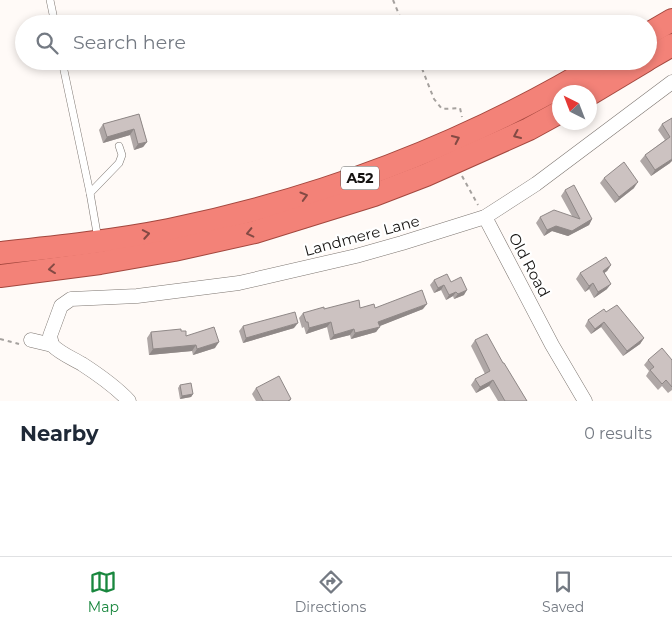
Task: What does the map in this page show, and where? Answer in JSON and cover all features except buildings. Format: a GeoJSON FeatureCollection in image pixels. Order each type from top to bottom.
{"type":"FeatureCollection","features":[{"type":"Feature","properties":{"kind":"highway"},"geometry":{"type":"LineString","coordinates":[[657,29],[672,20]]}},
{"type":"Feature","properties":{"kind":"highway"},"geometry":{"type":"LineString","coordinates":[[657,54],[672,45]]}},
{"type":"Feature","properties":{"kind":"highway","name":"A52"},"geometry":{"type":"LineString","coordinates":[[0,253],[98,242],[169,230],[250,211],[366,176],[417,157],[466,134],[518,109],[588,70]]}},
{"type":"Feature","properties":{"kind":"highway"},"geometry":{"type":"LineString","coordinates":[[597,90],[630,70]]}},
{"type":"Feature","properties":{"kind":"highway","name":"A52"},"geometry":{"type":"LineString","coordinates":[[0,276],[174,250],[255,232],[374,195],[426,175],[529,129],[552,116]]}},
{"type":"Feature","properties":{"kind":"street","name":"Landmere Lane"},"geometry":{"type":"LineString","coordinates":[[52,346],[50,336],[61,306],[71,299],[137,296],[238,283],[356,256],[485,217],[536,184],[672,82]]}},
{"type":"Feature","properties":{"kind":"street","name":"Old Road"},"geometry":{"type":"LineString","coordinates":[[485,217],[552,345],[585,401]]}},
{"type":"Feature","properties":{"kind":"street"},"geometry":{"type":"LineString","coordinates":[[31,340],[52,346],[59,352],[82,364],[116,388],[129,401]]}},
{"type":"Feature","properties":{"kind":"lane"},"geometry":{"type":"LineString","coordinates":[[50,0],[53,15]]}},
{"type":"Feature","properties":{"kind":"lane"},"geometry":{"type":"LineString","coordinates":[[64,70],[90,193],[98,242]]}},
{"type":"Feature","properties":{"kind":"lane"},"geometry":{"type":"LineString","coordinates":[[90,193],[119,163],[122,155],[119,146]]}},
{"type":"Feature","properties":{"kind":"path"},"geometry":{"type":"LineString","coordinates":[[393,0],[399,15]]}},
{"type":"Feature","properties":{"kind":"path"},"geometry":{"type":"LineString","coordinates":[[423,70],[434,99],[442,109],[460,108],[463,121]]}},
{"type":"Feature","properties":{"kind":"path"},"geometry":{"type":"LineString","coordinates":[[462,176],[485,217]]}}]}
